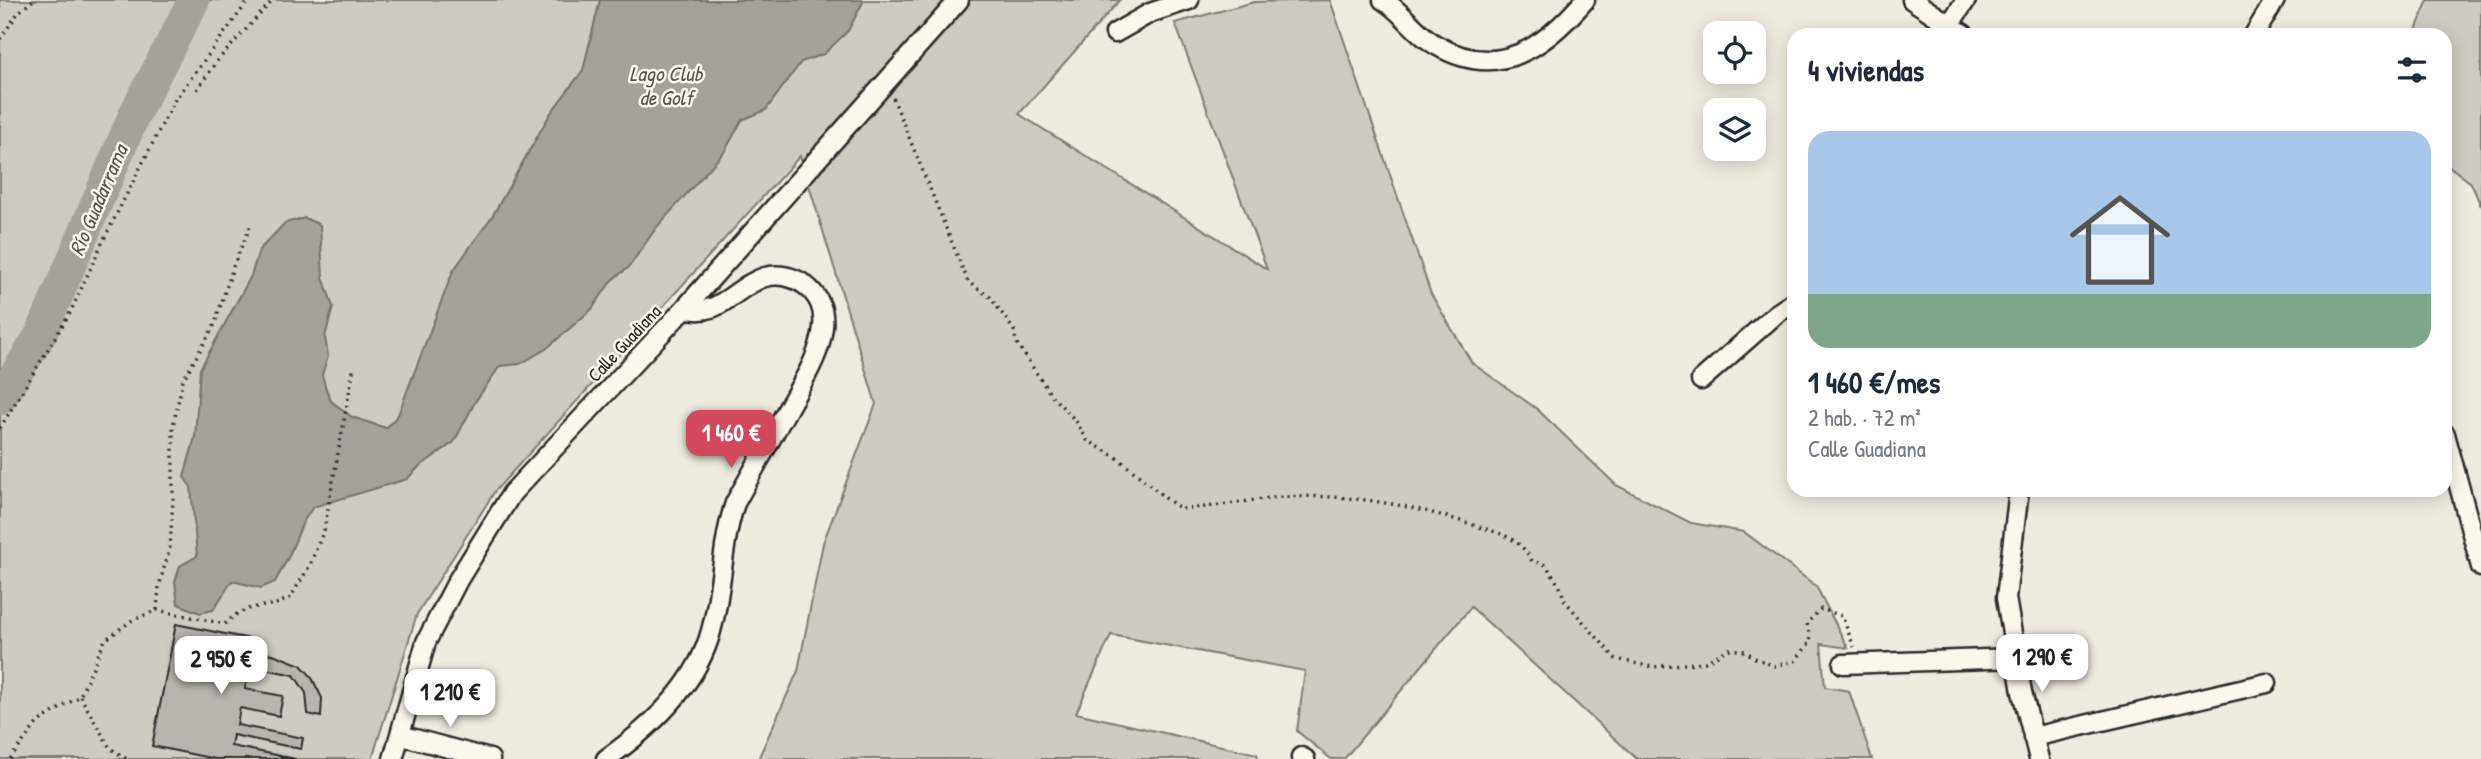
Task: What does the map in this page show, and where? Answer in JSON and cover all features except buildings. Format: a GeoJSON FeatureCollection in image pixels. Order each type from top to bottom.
{"type":"FeatureCollection","features":[{"type":"Feature","properties":{"kind":"street","name":"Calle Guadiana"},"geometry":{"type":"LineString","coordinates":[[393,759],[426,642],[458,580],[512,493],[685,308],[959,0]]}},
{"type":"Feature","properties":{"kind":"street"},"geometry":{"type":"LineString","coordinates":[[1115,33],[1150,13],[1189,0]]}},
{"type":"Feature","properties":{"kind":"street"},"geometry":{"type":"LineString","coordinates":[[1383,0],[1434,44],[1463,58],[1491,62],[1523,54],[1565,24],[1585,0]]}},
{"type":"Feature","properties":{"kind":"street"},"geometry":{"type":"LineString","coordinates":[[1912,0],[1954,28]]}},
{"type":"Feature","properties":{"kind":"street"},"geometry":{"type":"LineString","coordinates":[[1949,25],[1966,0]]}},
{"type":"Feature","properties":{"kind":"street"},"geometry":{"type":"LineString","coordinates":[[2258,28],[2275,0]]}},
{"type":"Feature","properties":{"kind":"street"},"geometry":{"type":"LineString","coordinates":[[606,759],[628,744],[673,701],[701,655],[711,633],[727,525],[735,503],[811,367],[823,329],[823,309],[815,293],[798,280],[779,275],[764,277],[715,307],[698,312],[685,308]]}},
{"type":"Feature","properties":{"kind":"street"},"geometry":{"type":"LineString","coordinates":[[1701,380],[1787,307]]}},
{"type":"Feature","properties":{"kind":"street"},"geometry":{"type":"LineString","coordinates":[[2452,460],[2481,567]]}},
{"type":"Feature","properties":{"kind":"street"},"geometry":{"type":"LineString","coordinates":[[2018,497],[2006,598],[2016,659],[2039,759]]}},
{"type":"Feature","properties":{"kind":"street"},"geometry":{"type":"LineString","coordinates":[[1852,664],[2016,659]]}},
{"type":"Feature","properties":{"kind":"street"},"geometry":{"type":"LineString","coordinates":[[2033,737],[2267,683]]}},
{"type":"Feature","properties":{"kind":"street"},"geometry":{"type":"LineString","coordinates":[[400,736],[490,759]]}},
{"type":"Feature","properties":{"kind":"path"},"geometry":{"type":"LineString","coordinates":[[0,39],[18,13],[33,0]]}},
{"type":"Feature","properties":{"kind":"path"},"geometry":{"type":"LineString","coordinates":[[0,428],[70,313],[174,101],[249,0]]}},
{"type":"Feature","properties":{"kind":"path"},"geometry":{"type":"LineString","coordinates":[[197,90],[218,61],[273,0]]}},
{"type":"Feature","properties":{"kind":"path"},"geometry":{"type":"LineString","coordinates":[[886,80],[968,282],[990,296],[1014,330],[1016,342],[1051,395],[1076,421],[1087,440],[1119,458],[1164,498],[1181,509],[1202,509],[1273,498],[1348,498],[1433,511],[1508,537],[1525,547],[1532,561],[1546,565],[1560,587],[1564,601],[1616,659],[1652,667],[1705,662],[1729,649],[1745,651],[1774,666],[1795,661],[1811,641],[1807,623],[1821,609],[1842,616],[1852,664]]}},
{"type":"Feature","properties":{"kind":"path"},"geometry":{"type":"LineString","coordinates":[[156,610],[159,586],[170,547],[173,426],[183,380],[214,326],[234,264],[251,225]]}},
{"type":"Feature","properties":{"kind":"path"},"geometry":{"type":"LineString","coordinates":[[10,759],[38,722],[80,696],[105,640],[131,621],[156,610],[225,624],[235,615],[251,608],[276,604],[290,598],[309,568],[324,530],[354,366]]}},
{"type":"Feature","properties":{"kind":"path"},"geometry":{"type":"LineString","coordinates":[[80,696],[110,748],[127,759]]}},
{"type":"Feature","properties":{"kind":"shaded area"},"geometry":{"type":"Polygon","coordinates":[[[0,0],[1120,0],[1019,114],[1267,269],[1175,23],[1254,2],[1330,0],[1431,294],[1472,363],[1537,409],[1616,485],[1691,523],[1744,532],[1816,586],[1848,648],[1821,644],[1825,687],[1849,691],[1872,759],[1637,759],[1471,607],[1344,759],[1331,759],[1297,731],[1305,671],[1111,635],[1076,713],[1257,754],[1258,759],[758,759],[798,671],[823,543],[876,404],[800,156],[495,491],[417,614],[372,759],[0,759],[0,0]]]}},
{"type":"Feature","properties":{"kind":"shaded area"},"geometry":{"type":"Polygon","coordinates":[[[2428,0],[2481,0],[2481,206],[2471,183],[2452,168],[2452,28],[2417,28],[2428,0]]]}},
{"type":"Feature","properties":{"kind":"water","name":"Lago Club de Golf"},"geometry":{"type":"Polygon","coordinates":[[[600,0],[864,0],[848,31],[824,54],[801,62],[766,110],[742,120],[725,151],[656,228],[629,267],[612,280],[592,309],[546,349],[520,364],[500,366],[475,402],[454,442],[407,479],[313,507],[303,522],[275,582],[261,588],[232,581],[213,610],[200,613],[178,604],[175,582],[180,566],[197,556],[191,487],[184,477],[195,437],[200,369],[251,276],[259,250],[285,223],[305,218],[320,225],[323,277],[333,307],[325,337],[328,356],[322,375],[326,389],[331,401],[352,417],[386,428],[398,415],[453,271],[493,215],[550,114],[583,70],[600,0]]]}},
{"type":"Feature","properties":{"kind":"waterway","name":"Río Guadarrama"},"geometry":{"type":"LineString","coordinates":[[0,399],[41,334],[135,113],[194,0]]}}]}
